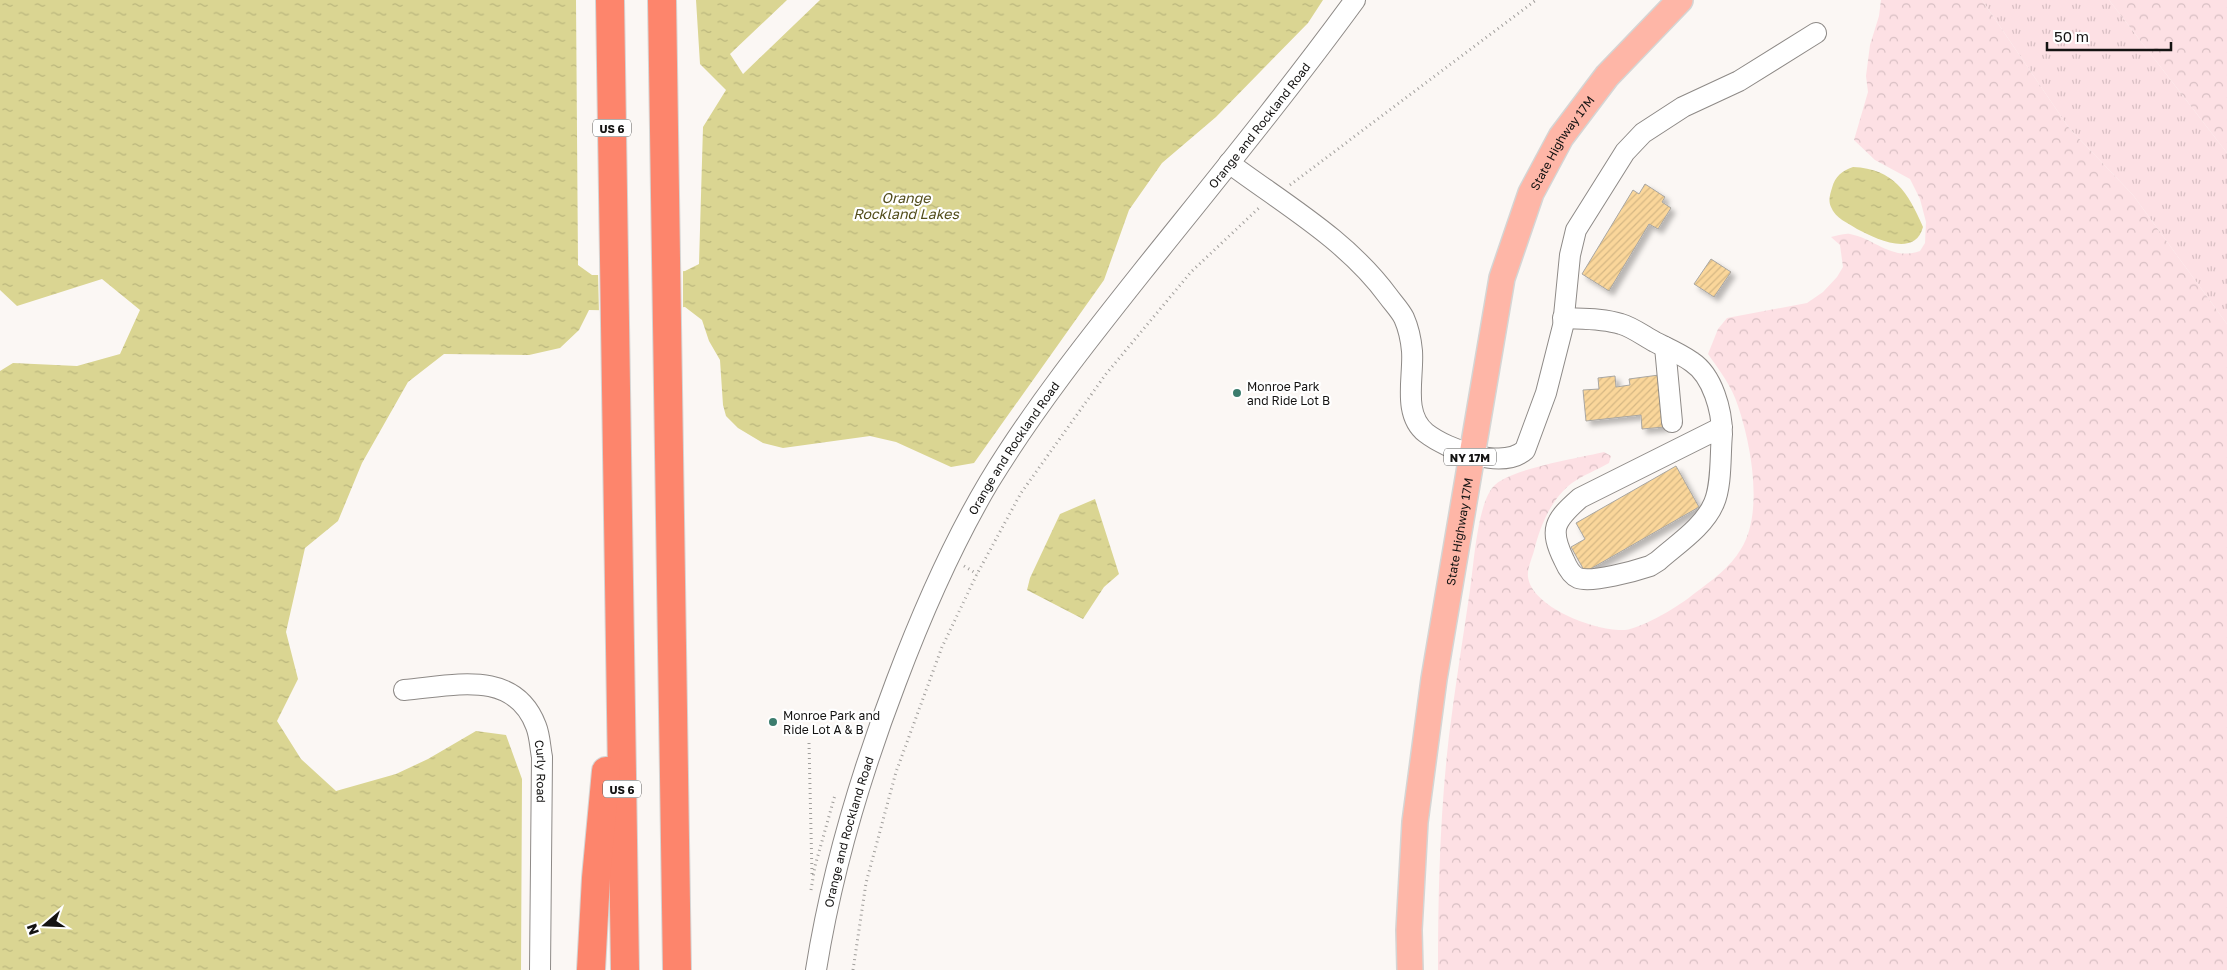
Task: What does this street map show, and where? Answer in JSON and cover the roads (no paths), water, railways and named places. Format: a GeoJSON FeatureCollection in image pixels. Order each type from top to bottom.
{"type":"FeatureCollection","features":[{"type":"Feature","properties":{"kind":"highway","name":"US 6"},"geometry":{"type":"LineString","coordinates":[[610,0],[625,970]]}},
{"type":"Feature","properties":{"kind":"highway"},"geometry":{"type":"LineString","coordinates":[[662,0],[677,970]]}},
{"type":"Feature","properties":{"kind":"highway"},"geometry":{"type":"LineString","coordinates":[[591,970],[596,878],[606,769],[607,704],[619,608]]}},
{"type":"Feature","properties":{"kind":"highway"},"geometry":{"type":"LineString","coordinates":[[676,921],[683,970]]}},
{"type":"Feature","properties":{"kind":"main road","name":"State Highway 17M"},"geometry":{"type":"LineString","coordinates":[[1410,970],[1409,930],[1415,822],[1434,679],[1502,278],[1531,193],[1561,137],[1607,76],[1680,0]]}},
{"type":"Feature","properties":{"kind":"street","name":"Orange and Rockland Road"},"geometry":{"type":"LineString","coordinates":[[816,970],[834,874],[865,767],[910,644],[948,558],[990,481],[1047,395],[1100,325],[1286,93],[1355,0]]}},
{"type":"Feature","properties":{"kind":"street"},"geometry":{"type":"LineString","coordinates":[[1229,163],[1336,241],[1362,264],[1380,284],[1403,316],[1408,332],[1412,351],[1411,404],[1415,420],[1426,433],[1471,454],[1506,459],[1521,454],[1525,450],[1546,393],[1563,318],[1570,255],[1576,230],[1625,152],[1635,140],[1683,107],[1739,81],[1816,33]]}},
{"type":"Feature","properties":{"kind":"street"},"geometry":{"type":"LineString","coordinates":[[1563,318],[1623,324],[1694,362],[1703,373],[1718,403],[1722,427],[1717,493],[1714,503],[1698,526],[1650,566],[1587,580],[1574,575],[1568,569],[1554,538],[1558,522],[1564,514],[1580,498],[1722,427]]}},
{"type":"Feature","properties":{"kind":"street"},"geometry":{"type":"LineString","coordinates":[[1665,347],[1672,422]]}},
{"type":"Feature","properties":{"kind":"street","name":"Curly Road"},"geometry":{"type":"LineString","coordinates":[[404,690],[484,683],[507,691],[524,704],[536,727],[542,757],[540,970]]}},
{"type":"Feature","properties":{"kind":"water","name":"Orange Rockland Lakes"},"geometry":{"type":"Polygon","coordinates":[[[0,0],[576,0],[578,265],[592,275],[640,275],[685,271],[699,264],[703,127],[726,90],[700,64],[696,0],[787,0],[730,54],[743,74],[820,0],[1323,0],[1308,23],[1216,117],[1162,163],[1129,210],[1104,280],[974,463],[951,467],[896,442],[870,436],[783,448],[763,443],[738,428],[726,416],[723,405],[720,360],[709,341],[702,320],[685,307],[641,311],[589,310],[579,330],[560,348],[529,355],[444,354],[408,382],[362,463],[338,521],[305,548],[286,632],[298,679],[277,721],[301,759],[336,791],[396,774],[428,759],[476,731],[506,735],[522,779],[521,970],[0,970],[0,371],[13,363],[77,366],[120,354],[140,310],[102,279],[17,306],[0,290],[0,0]]]}},
{"type":"Feature","properties":{"kind":"water"},"geometry":{"type":"Polygon","coordinates":[[[1853,167],[1879,172],[1898,185],[1912,203],[1923,227],[1919,236],[1912,242],[1904,244],[1884,241],[1857,229],[1835,214],[1830,205],[1833,184],[1840,174],[1853,167]]]}},
{"type":"Feature","properties":{"kind":"water"},"geometry":{"type":"Polygon","coordinates":[[[1095,499],[1119,574],[1104,587],[1083,619],[1027,590],[1030,578],[1060,514],[1095,499]]]}},
{"type":"Feature","properties":{"kind":"place","name":"Monroe Park and Ride Lot B"},"geometry":{"type":"Point","coordinates":[1237,393]}},
{"type":"Feature","properties":{"kind":"place","name":"Monroe Park and Ride Lot A & B"},"geometry":{"type":"Point","coordinates":[773,722]}}]}
